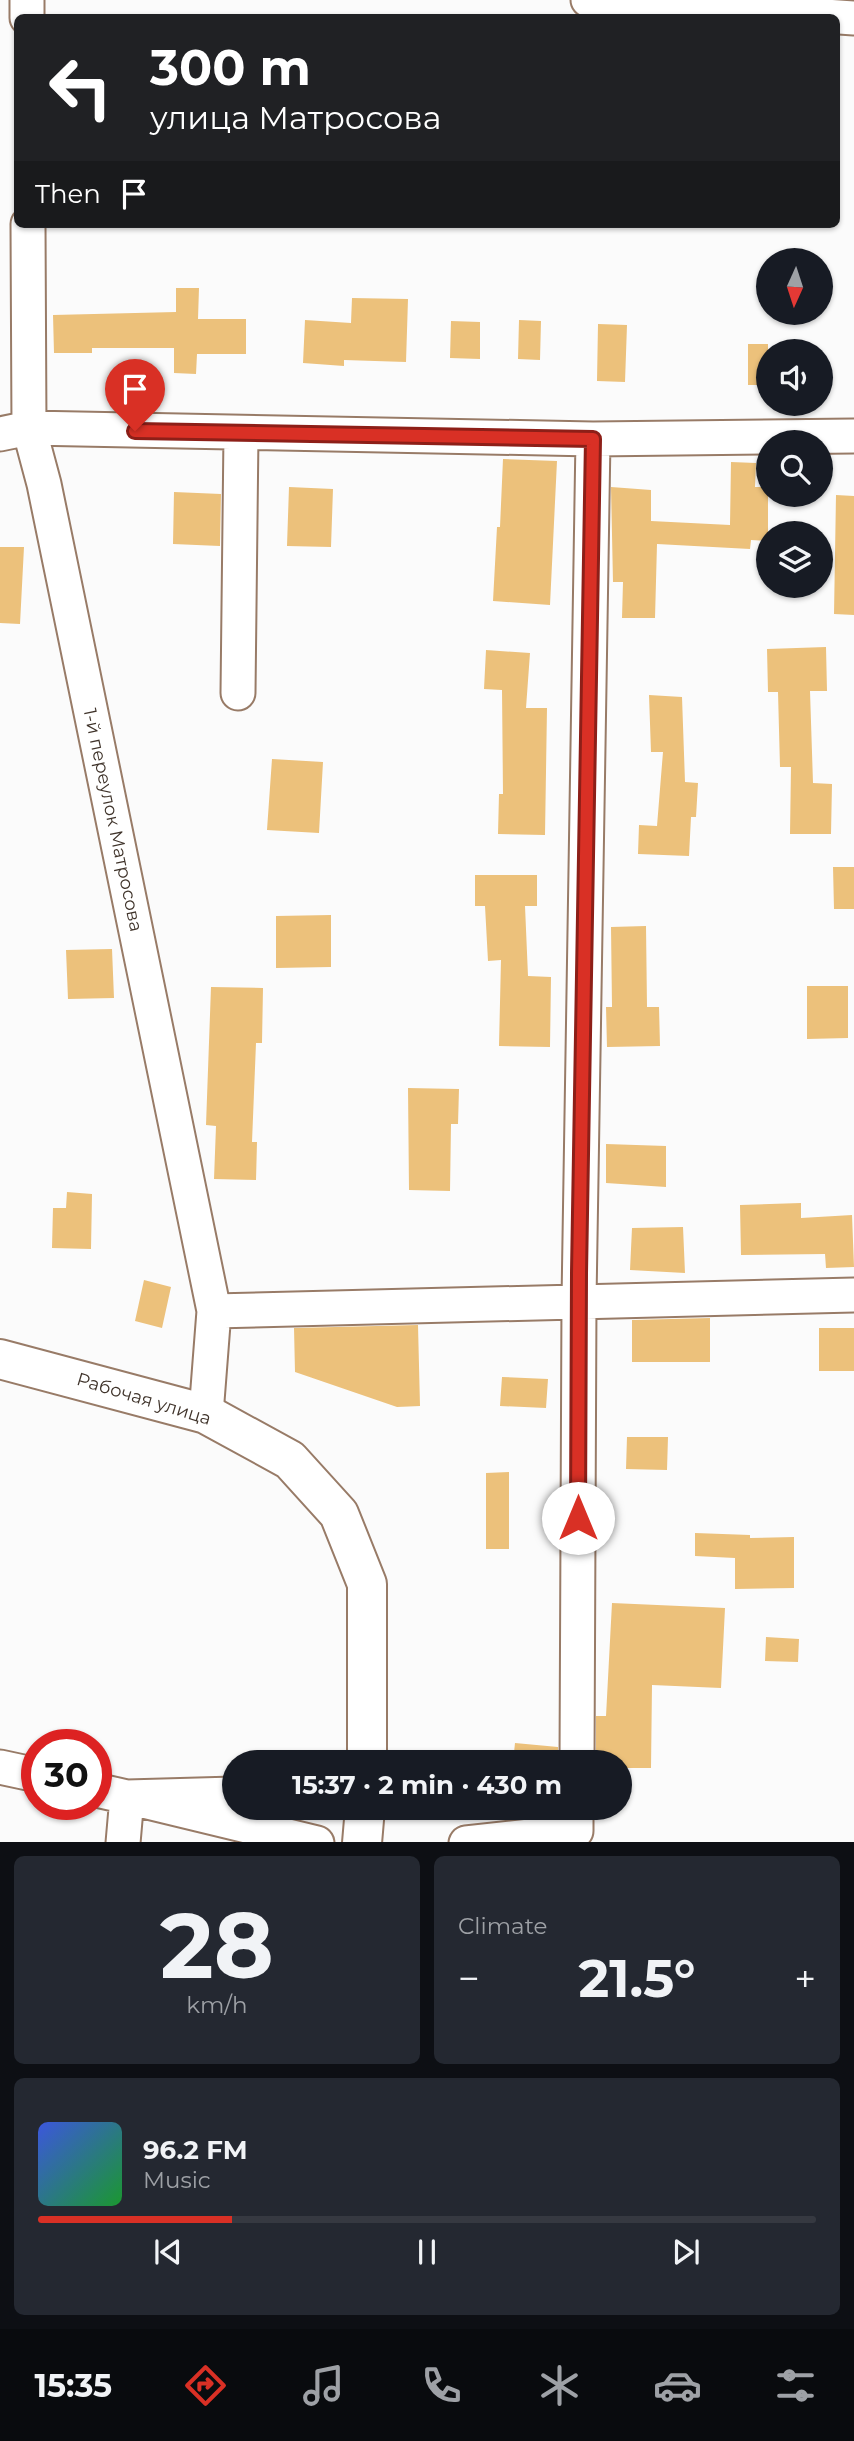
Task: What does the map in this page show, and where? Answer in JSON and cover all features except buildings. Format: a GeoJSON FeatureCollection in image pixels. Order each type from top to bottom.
{"type":"FeatureCollection","features":[{"type":"Feature","properties":{"kind":"main road","name":"Рабочая улица"},"geometry":{"type":"LineString","coordinates":[[0,1359],[206,1414],[290,1460],[340,1514],[367,1584],[367,1750]]}},
{"type":"Feature","properties":{"kind":"main road"},"geometry":{"type":"LineString","coordinates":[[362,1842],[364,1820]]}},
{"type":"Feature","properties":{"kind":"street"},"geometry":{"type":"LineString","coordinates":[[588,0],[795,14]]}},
{"type":"Feature","properties":{"kind":"street","name":"1-й переулок Матросова"},"geometry":{"type":"LineString","coordinates":[[28,228],[14,431],[44,484],[214,1311],[206,1414]]}},
{"type":"Feature","properties":{"kind":"street"},"geometry":{"type":"LineString","coordinates":[[14,431],[593,439],[854,436]]}},
{"type":"Feature","properties":{"kind":"street"},"geometry":{"type":"LineString","coordinates":[[238,694],[241,433]]}},
{"type":"Feature","properties":{"kind":"street"},"geometry":{"type":"LineString","coordinates":[[577,1750],[579,1300],[593,439]]}},
{"type":"Feature","properties":{"kind":"street"},"geometry":{"type":"LineString","coordinates":[[214,1311],[854,1295]]}},
{"type":"Feature","properties":{"kind":"street"},"geometry":{"type":"LineString","coordinates":[[0,1766],[21,1771]]}},
{"type":"Feature","properties":{"kind":"street"},"geometry":{"type":"LineString","coordinates":[[112,1794],[222,1794]]}},
{"type":"Feature","properties":{"kind":"street"},"geometry":{"type":"LineString","coordinates":[[112,1794],[313,1842]]}},
{"type":"Feature","properties":{"kind":"street"},"geometry":{"type":"LineString","coordinates":[[112,1798],[123,1842]]}},
{"type":"Feature","properties":{"kind":"street"},"geometry":{"type":"LineString","coordinates":[[475,1842],[576,1831],[576,1820]]}},
{"type":"Feature","properties":{"kind":"route"},"geometry":{"type":"LineString","coordinates":[[135,431],[593,439],[579,1273],[578,1518]]}}]}
